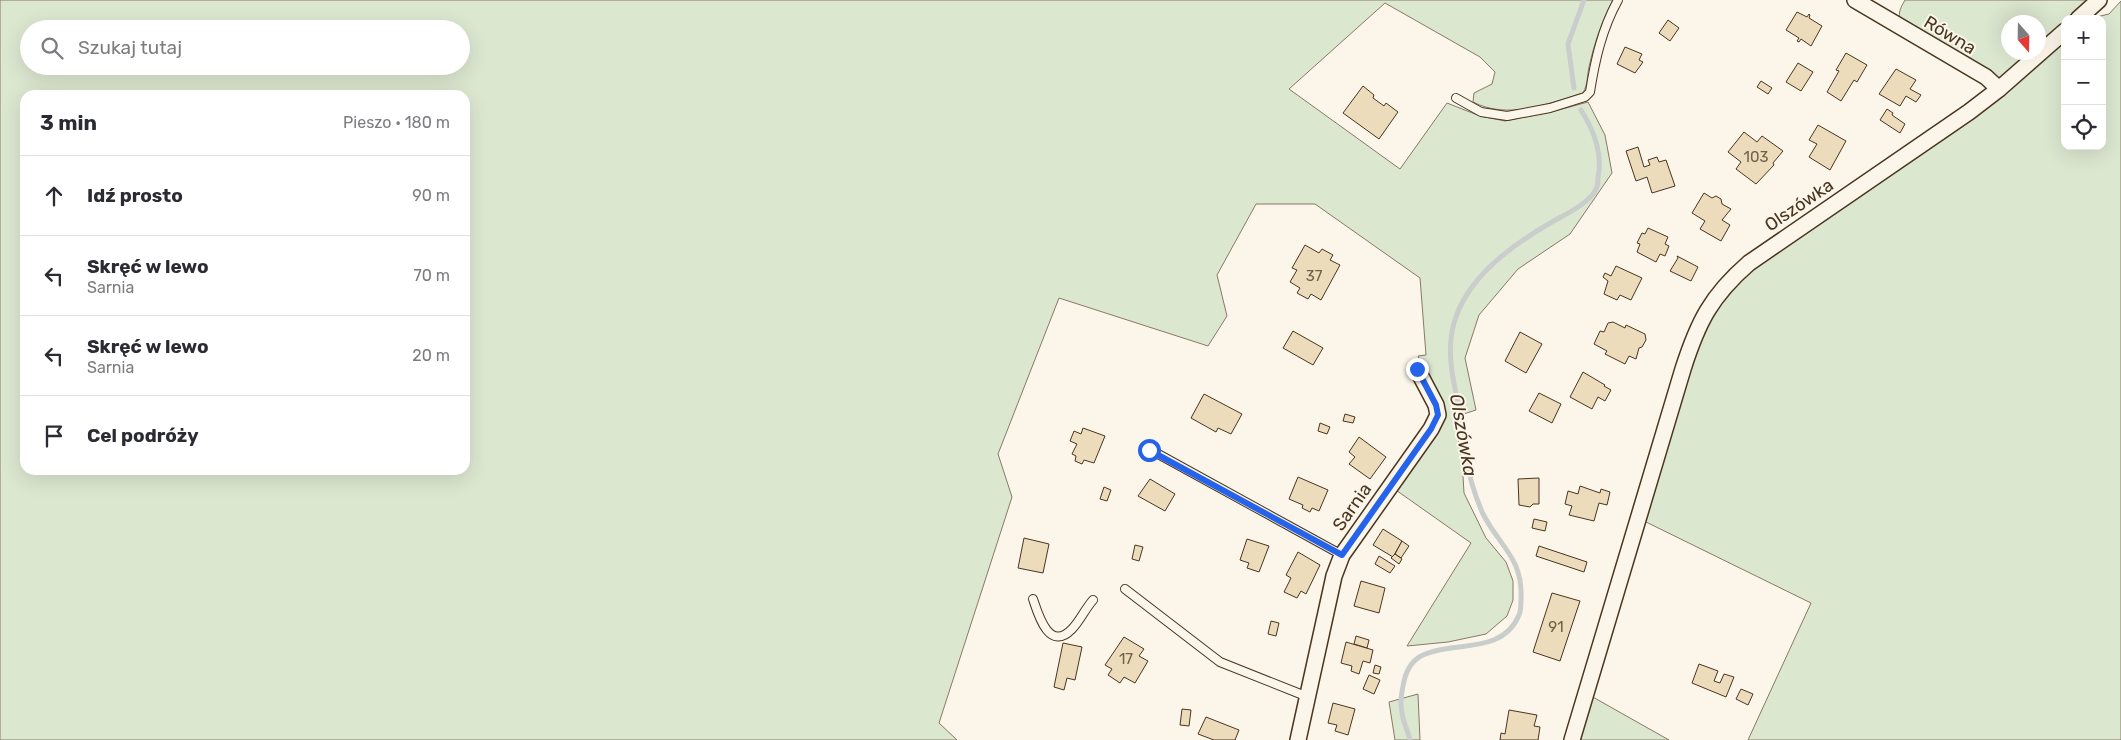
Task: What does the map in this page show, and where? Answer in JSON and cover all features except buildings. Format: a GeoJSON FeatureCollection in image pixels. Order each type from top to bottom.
{"type":"FeatureCollection","features":[{"type":"Feature","properties":{"kind":"street","name":"Równa"},"geometry":{"type":"LineString","coordinates":[[1855,0],[1986,78],[1999,90]]}},
{"type":"Feature","properties":{"kind":"street"},"geometry":{"type":"LineString","coordinates":[[2082,15],[2099,0]]}},
{"type":"Feature","properties":{"kind":"street","name":"Olszówka"},"geometry":{"type":"LineString","coordinates":[[1572,740],[1683,368],[1698,327],[1708,307],[1733,277],[1755,258],[1999,90],[2061,35]]}},
{"type":"Feature","properties":{"kind":"street","name":"Sarnia"},"geometry":{"type":"LineString","coordinates":[[1298,740],[1334,576],[1342,555],[1431,429],[1438,415],[1436,405],[1417,369]]}},
{"type":"Feature","properties":{"kind":"lane"},"geometry":{"type":"LineString","coordinates":[[1456,98],[1481,112],[1507,116],[1550,108],[1584,97],[1590,92],[1593,69],[1601,41],[1618,0]]}},
{"type":"Feature","properties":{"kind":"lane"},"geometry":{"type":"LineString","coordinates":[[1149,450],[1342,555]]}},
{"type":"Feature","properties":{"kind":"lane"},"geometry":{"type":"LineString","coordinates":[[1125,589],[1220,662],[1308,697]]}},
{"type":"Feature","properties":{"kind":"lane"},"geometry":{"type":"LineString","coordinates":[[1033,599],[1041,623],[1051,634],[1058,636],[1071,631],[1093,600]]}},
{"type":"Feature","properties":{"kind":"green space"},"geometry":{"type":"Polygon","coordinates":[[[0,0],[1613,0],[1596,41],[1583,93],[1542,105],[1514,110],[1500,110],[1473,102],[1474,93],[1492,84],[1495,72],[1480,57],[1385,3],[1289,89],[1400,169],[1447,103],[1480,116],[1505,121],[1588,102],[1605,135],[1612,173],[1570,234],[1518,269],[1479,315],[1465,358],[1476,410],[1454,417],[1462,459],[1464,493],[1486,538],[1506,562],[1513,581],[1513,600],[1507,616],[1486,634],[1448,642],[1407,646],[1471,543],[1393,488],[1441,409],[1418,356],[1426,355],[1420,278],[1315,204],[1256,204],[1217,275],[1227,316],[1208,346],[1059,298],[998,454],[1012,497],[939,723],[957,740],[0,740],[0,0]]]}},
{"type":"Feature","properties":{"kind":"green space"},"geometry":{"type":"Polygon","coordinates":[[[1905,0],[2091,0],[2075,15],[2061,15],[2061,28],[2046,42],[2046,15],[2001,15],[2001,60],[2025,60],[2002,79],[1990,75],[1900,20],[1901,7],[1905,0]]]}},
{"type":"Feature","properties":{"kind":"green space"},"geometry":{"type":"Polygon","coordinates":[[[2121,1],[2121,740],[1748,740],[1811,603],[1644,521],[1693,357],[1706,322],[1736,280],[2038,60],[2046,60],[2046,54],[2061,43],[2061,150],[2106,150],[2105,15],[2109,14],[2121,1]]]}},
{"type":"Feature","properties":{"kind":"green space"},"geometry":{"type":"Polygon","coordinates":[[[1418,694],[1420,740],[1395,740],[1389,702],[1418,694]]]}},
{"type":"Feature","properties":{"kind":"green space"},"geometry":{"type":"Polygon","coordinates":[[[1591,696],[1669,740],[1579,740],[1591,696]]]}},
{"type":"Feature","properties":{"kind":"waterway","name":"Olszówka"},"geometry":{"type":"LineString","coordinates":[[1574,88],[1568,44],[1584,0]]}},
{"type":"Feature","properties":{"kind":"waterway","name":"Olszówka"},"geometry":{"type":"LineString","coordinates":[[1410,740],[1403,716],[1401,700],[1405,677],[1414,662],[1421,656],[1433,651],[1489,642],[1511,628],[1520,613],[1521,585],[1518,573],[1509,554],[1483,514],[1471,479],[1466,441],[1451,367],[1451,337],[1460,306],[1480,277],[1522,241],[1583,204],[1596,189],[1599,169],[1598,151],[1590,126],[1581,110]]}},
{"type":"Feature","properties":{"kind":"route"},"geometry":{"type":"LineString","coordinates":[[1149,450],[1342,555],[1436,422],[1438,410],[1417,369]]}}]}
